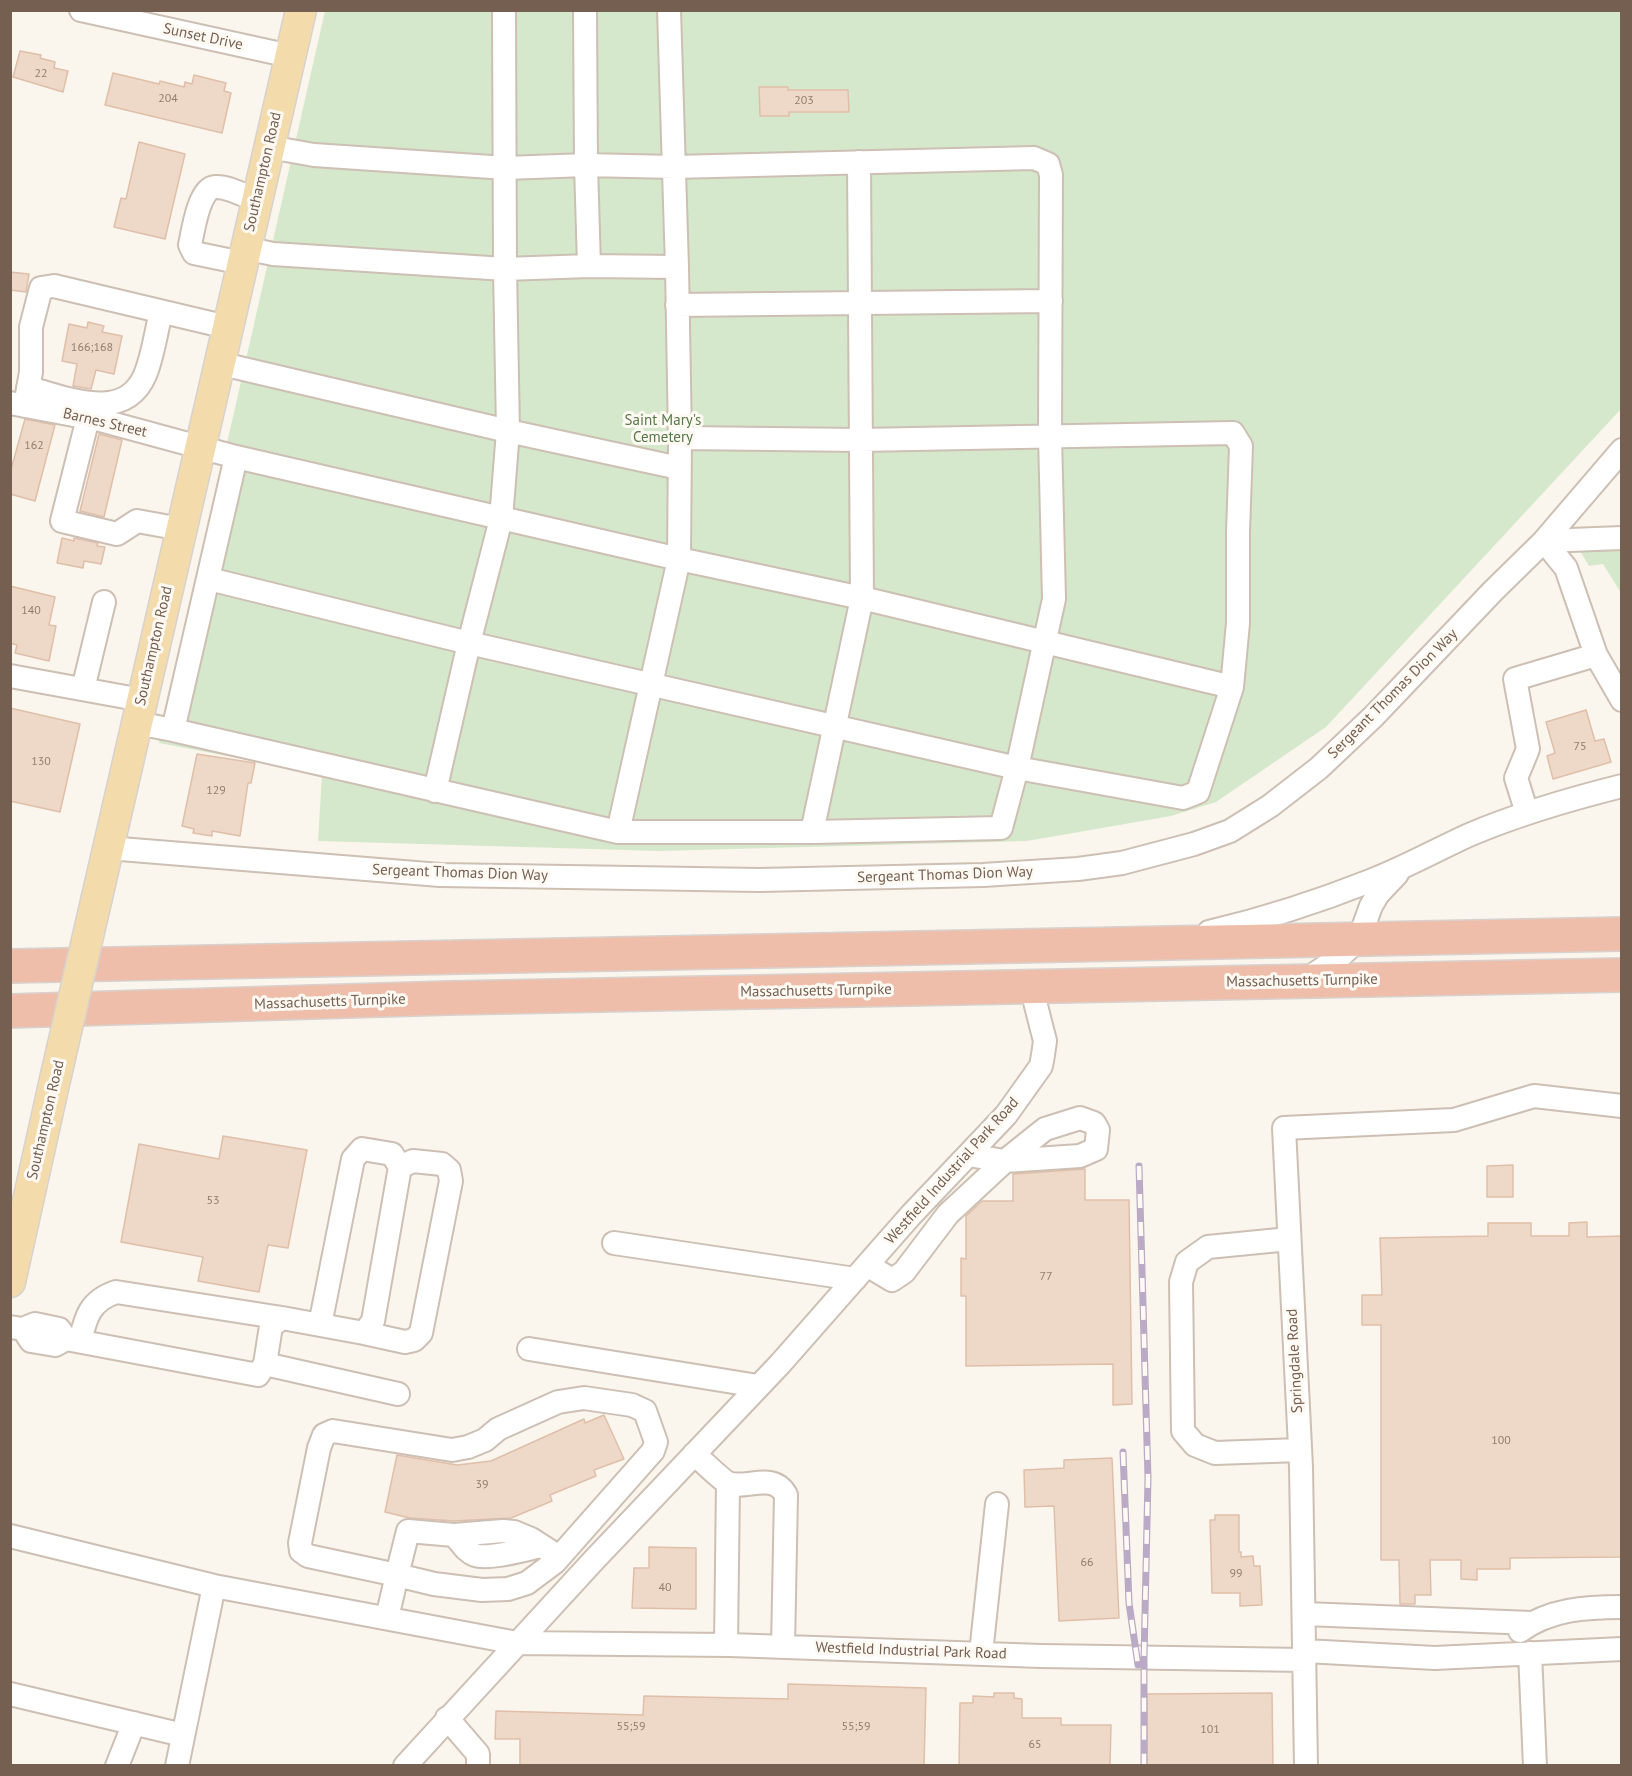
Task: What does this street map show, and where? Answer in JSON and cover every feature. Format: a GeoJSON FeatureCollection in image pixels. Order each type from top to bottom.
{"type":"FeatureCollection","features":[{"type":"Feature","properties":{"kind":"highway"},"geometry":{"type":"LineString","coordinates":[[10,966],[1622,934]]}},
{"type":"Feature","properties":{"kind":"highway"},"geometry":{"type":"LineString","coordinates":[[10,948],[342,946],[514,957]]}},
{"type":"Feature","properties":{"kind":"highway","name":"Massachusetts Turnpike"},"geometry":{"type":"LineString","coordinates":[[10,1011],[461,998],[1622,975]]}},
{"type":"Feature","properties":{"kind":"highway"},"geometry":{"type":"LineString","coordinates":[[10,1015],[48,1010]]}},
{"type":"Feature","properties":{"kind":"main road","name":"Southampton Road"},"geometry":{"type":"LineString","coordinates":[[10,1282],[218,363],[301,10]]}},
{"type":"Feature","properties":{"kind":"street","name":"Sunset Drive"},"geometry":{"type":"LineString","coordinates":[[81,10],[290,56]]}},
{"type":"Feature","properties":{"kind":"street"},"geometry":{"type":"LineString","coordinates":[[435,791],[469,643],[501,519],[508,431],[504,10]]}},
{"type":"Feature","properties":{"kind":"street"},"geometry":{"type":"LineString","coordinates":[[585,10],[589,266]]}},
{"type":"Feature","properties":{"kind":"street"},"geometry":{"type":"LineString","coordinates":[[618,832],[680,559],[677,267],[669,10]]}},
{"type":"Feature","properties":{"kind":"street"},"geometry":{"type":"LineString","coordinates":[[10,676],[83,689],[139,712],[173,730],[618,832],[812,832],[1001,828],[1017,768],[1054,599],[1050,436],[1051,175],[1048,164],[1034,158],[674,167],[586,165],[506,168],[314,154],[269,147]]}},
{"type":"Feature","properties":{"kind":"street"},"geometry":{"type":"LineString","coordinates":[[812,832],[862,598],[859,162]]}},
{"type":"Feature","properties":{"kind":"street"},"geometry":{"type":"LineString","coordinates":[[256,200],[220,188],[213,187],[206,191],[189,245],[194,253],[273,254],[505,269],[589,266],[677,267]]}},
{"type":"Feature","properties":{"kind":"street"},"geometry":{"type":"LineString","coordinates":[[161,312],[145,375],[125,400],[108,404],[21,399],[31,372],[31,327],[41,288],[54,285],[227,327]]}},
{"type":"Feature","properties":{"kind":"street"},"geometry":{"type":"LineString","coordinates":[[676,304],[1051,301]]}},
{"type":"Feature","properties":{"kind":"street"},"geometry":{"type":"LineString","coordinates":[[218,363],[508,431],[679,468]]}},
{"type":"Feature","properties":{"kind":"street","name":"Barnes Street"},"geometry":{"type":"LineString","coordinates":[[21,399],[236,458],[862,598],[1232,687]]}},
{"type":"Feature","properties":{"kind":"street"},"geometry":{"type":"LineString","coordinates":[[88,418],[62,521],[117,534],[137,521],[181,529]]}},
{"type":"Feature","properties":{"kind":"street"},"geometry":{"type":"LineString","coordinates":[[209,579],[469,643],[1017,768],[1183,798],[1198,792],[1232,687],[1238,623],[1241,446],[1233,433],[861,440],[680,438]]}},
{"type":"Feature","properties":{"kind":"street","name":"Sergeant Thomas Dion Way"},"geometry":{"type":"LineString","coordinates":[[108,848],[440,875],[736,880],[983,875],[1078,869],[1122,863],[1194,844],[1230,831],[1251,819],[1319,768],[1374,716],[1544,541],[1622,450]]}},
{"type":"Feature","properties":{"kind":"street"},"geometry":{"type":"LineString","coordinates":[[173,730],[236,458]]}},
{"type":"Feature","properties":{"kind":"street"},"geometry":{"type":"LineString","coordinates":[[1544,541],[1622,538]]}},
{"type":"Feature","properties":{"kind":"street"},"geometry":{"type":"LineString","coordinates":[[1544,541],[1566,568],[1596,655],[1622,700]]}},
{"type":"Feature","properties":{"kind":"street"},"geometry":{"type":"LineString","coordinates":[[83,689],[104,602]]}},
{"type":"Feature","properties":{"kind":"street"},"geometry":{"type":"LineString","coordinates":[[1527,813],[1516,778],[1528,749],[1515,679],[1596,655]]}},
{"type":"Feature","properties":{"kind":"street"},"geometry":{"type":"LineString","coordinates":[[1164,944],[1281,913],[1361,885],[1470,835],[1527,813],[1622,786]]}},
{"type":"Feature","properties":{"kind":"street"},"geometry":{"type":"LineString","coordinates":[[1304,981],[1337,959],[1359,939],[1374,900],[1403,867]]}},
{"type":"Feature","properties":{"kind":"street","name":"Westfield Industrial Park Road"},"geometry":{"type":"LineString","coordinates":[[405,1766],[1006,1115],[1041,1066],[1045,1041],[1031,986]]}},
{"type":"Feature","properties":{"kind":"street","name":"Springdale Road"},"geometry":{"type":"LineString","coordinates":[[1306,1766],[1305,1614],[1300,1459],[1284,1128],[1454,1120],[1534,1096],[1622,1106]]}},
{"type":"Feature","properties":{"kind":"street"},"geometry":{"type":"LineString","coordinates":[[320,1325],[353,1159],[362,1149],[392,1154],[400,1167],[373,1321],[364,1333]]}},
{"type":"Feature","properties":{"kind":"street"},"geometry":{"type":"LineString","coordinates":[[614,1243],[861,1272],[892,1280],[904,1272],[948,1214],[1005,1161],[968,1155]]}},
{"type":"Feature","properties":{"kind":"street"},"geometry":{"type":"LineString","coordinates":[[73,1340],[95,1304],[103,1297],[116,1292],[282,1318],[405,1342],[414,1340],[421,1333],[451,1181],[449,1170],[442,1164],[413,1161],[400,1167]]}},
{"type":"Feature","properties":{"kind":"street"},"geometry":{"type":"LineString","coordinates":[[1289,1239],[1208,1246],[1187,1262],[1181,1282],[1183,1431],[1195,1445],[1215,1454],[1300,1459]]}},
{"type":"Feature","properties":{"kind":"street"},"geometry":{"type":"LineString","coordinates":[[17,1328],[31,1341],[55,1345],[73,1340],[258,1375],[265,1364],[271,1326],[282,1318]]}},
{"type":"Feature","properties":{"kind":"street"},"geometry":{"type":"LineString","coordinates":[[529,1349],[758,1386]]}},
{"type":"Feature","properties":{"kind":"street"},"geometry":{"type":"LineString","coordinates":[[265,1364],[398,1394]]}},
{"type":"Feature","properties":{"kind":"street"},"geometry":{"type":"LineString","coordinates":[[584,1398],[632,1405],[645,1411],[656,1442],[653,1450],[550,1552],[527,1583],[508,1589],[482,1590],[434,1584],[396,1575],[308,1556],[301,1551],[300,1543],[324,1435],[333,1431],[452,1450],[485,1440],[498,1429],[558,1402],[584,1398]]}},
{"type":"Feature","properties":{"kind":"street"},"geometry":{"type":"LineString","coordinates":[[694,1454],[728,1483],[771,1483],[782,1487],[786,1495],[783,1647]]}},
{"type":"Feature","properties":{"kind":"street"},"geometry":{"type":"LineString","coordinates":[[726,1645],[728,1483]]}},
{"type":"Feature","properties":{"kind":"street"},"geometry":{"type":"LineString","coordinates":[[981,1653],[997,1504]]}},
{"type":"Feature","properties":{"kind":"street"},"geometry":{"type":"LineString","coordinates":[[387,1618],[408,1531],[454,1535],[465,1549],[476,1556],[550,1552]]}},
{"type":"Feature","properties":{"kind":"street"},"geometry":{"type":"LineString","coordinates":[[10,1536],[214,1586],[517,1643]]}},
{"type":"Feature","properties":{"kind":"street"},"geometry":{"type":"LineString","coordinates":[[177,1766],[214,1586]]}},
{"type":"Feature","properties":{"kind":"street"},"geometry":{"type":"LineString","coordinates":[[1503,1654],[1516,1634],[1531,1623],[1551,1614],[1586,1607],[1622,1607]]}},
{"type":"Feature","properties":{"kind":"street"},"geometry":{"type":"LineString","coordinates":[[1305,1614],[1531,1623]]}},
{"type":"Feature","properties":{"kind":"street","name":"Westfield Industrial Park Road"},"geometry":{"type":"LineString","coordinates":[[517,1643],[726,1645],[1041,1656],[1435,1658],[1622,1649]]}},
{"type":"Feature","properties":{"kind":"street"},"geometry":{"type":"LineString","coordinates":[[1530,1653],[1535,1766]]}},
{"type":"Feature","properties":{"kind":"street"},"geometry":{"type":"LineString","coordinates":[[10,1694],[183,1735]]}},
{"type":"Feature","properties":{"kind":"street"},"geometry":{"type":"LineString","coordinates":[[447,1718],[478,1754],[478,1766]]}},
{"type":"Feature","properties":{"kind":"street"},"geometry":{"type":"LineString","coordinates":[[117,1766],[134,1723]]}},
{"type":"Feature","properties":{"kind":"green space","name":"Saint Mary's Cemetery"},"geometry":{"type":"Polygon","coordinates":[[[325,11],[1621,11],[1621,409],[1326,727],[1216,802],[1171,816],[1027,841],[659,851],[318,841],[322,774],[159,743],[325,11]]]}},
{"type":"Feature","properties":{"kind":"green space"},"geometry":{"type":"Polygon","coordinates":[[[1621,550],[1621,593],[1603,564],[1589,566],[1580,551],[1621,550]]]}},
{"type":"Feature","properties":{"kind":"building"},"geometry":{"type":"Polygon","coordinates":[[[20,51],[41,55],[40,58],[55,62],[54,68],[68,71],[63,92],[13,77],[20,51]]]}},
{"type":"Feature","properties":{"kind":"building"},"geometry":{"type":"Polygon","coordinates":[[[113,73],[159,84],[160,81],[184,87],[185,82],[192,84],[194,75],[226,83],[224,91],[231,93],[222,133],[105,105],[113,73]]]}},
{"type":"Feature","properties":{"kind":"building"},"geometry":{"type":"Polygon","coordinates":[[[759,87],[788,87],[788,90],[848,90],[849,112],[789,112],[789,116],[760,116],[759,87]]]}},
{"type":"Feature","properties":{"kind":"building"},"geometry":{"type":"Polygon","coordinates":[[[139,142],[185,154],[165,239],[114,227],[121,198],[126,199],[139,142]]]}},
{"type":"Feature","properties":{"kind":"building"},"geometry":{"type":"Polygon","coordinates":[[[10,272],[29,274],[26,292],[10,290],[10,272]]]}},
{"type":"Feature","properties":{"kind":"building"},"geometry":{"type":"Polygon","coordinates":[[[88,322],[104,326],[102,332],[122,336],[114,374],[96,370],[91,389],[73,386],[77,364],[62,361],[69,324],[87,328],[88,322]]]}},
{"type":"Feature","properties":{"kind":"building"},"geometry":{"type":"Polygon","coordinates":[[[25,419],[55,425],[35,501],[10,494],[10,473],[25,419]]]}},
{"type":"Feature","properties":{"kind":"building"},"geometry":{"type":"Polygon","coordinates":[[[99,434],[122,440],[104,517],[80,511],[99,434]]]}},
{"type":"Feature","properties":{"kind":"building"},"geometry":{"type":"Polygon","coordinates":[[[62,538],[98,543],[97,546],[105,547],[101,564],[84,561],[83,568],[57,563],[62,538]]]}},
{"type":"Feature","properties":{"kind":"building"},"geometry":{"type":"Polygon","coordinates":[[[10,586],[55,597],[49,625],[56,626],[49,661],[15,653],[17,645],[10,643],[10,586]]]}},
{"type":"Feature","properties":{"kind":"building"},"geometry":{"type":"Polygon","coordinates":[[[10,708],[80,724],[60,812],[10,801],[10,708]]]}},
{"type":"Feature","properties":{"kind":"building"},"geometry":{"type":"Polygon","coordinates":[[[1586,710],[1595,741],[1604,739],[1611,762],[1553,779],[1547,756],[1555,753],[1546,722],[1586,710]]]}},
{"type":"Feature","properties":{"kind":"building"},"geometry":{"type":"Polygon","coordinates":[[[197,754],[255,763],[251,783],[248,783],[240,836],[212,831],[212,836],[193,833],[194,829],[182,826],[197,754]]]}},
{"type":"Feature","properties":{"kind":"building"},"geometry":{"type":"Polygon","coordinates":[[[223,1136],[307,1150],[288,1248],[268,1245],[259,1292],[198,1281],[203,1257],[121,1242],[139,1144],[219,1159],[223,1136]]]}},
{"type":"Feature","properties":{"kind":"building"},"geometry":{"type":"Polygon","coordinates":[[[1513,1165],[1513,1197],[1487,1197],[1487,1166],[1513,1165]]]}},
{"type":"Feature","properties":{"kind":"building"},"geometry":{"type":"Polygon","coordinates":[[[1085,1169],[1085,1200],[1129,1200],[1132,1404],[1113,1405],[1113,1364],[966,1366],[966,1296],[961,1296],[961,1258],[966,1259],[966,1216],[982,1201],[1013,1201],[1013,1174],[1085,1169]]]}},
{"type":"Feature","properties":{"kind":"building"},"geometry":{"type":"Polygon","coordinates":[[[1587,1222],[1587,1237],[1622,1236],[1622,1557],[1510,1558],[1510,1569],[1477,1569],[1477,1580],[1461,1579],[1461,1560],[1430,1560],[1431,1595],[1415,1595],[1415,1604],[1400,1604],[1399,1560],[1381,1560],[1381,1325],[1362,1325],[1362,1295],[1382,1295],[1380,1238],[1488,1236],[1488,1223],[1531,1223],[1531,1236],[1569,1236],[1569,1223],[1587,1222]]]}},
{"type":"Feature","properties":{"kind":"building"},"geometry":{"type":"Polygon","coordinates":[[[604,1415],[624,1459],[594,1470],[596,1476],[550,1495],[552,1501],[511,1518],[454,1521],[410,1518],[385,1512],[397,1455],[457,1465],[491,1461],[584,1419],[585,1423],[604,1415]]]}},
{"type":"Feature","properties":{"kind":"building"},"geometry":{"type":"Polygon","coordinates":[[[1112,1458],[1119,1618],[1059,1621],[1054,1506],[1025,1507],[1024,1470],[1064,1468],[1064,1460],[1112,1458]]]}},
{"type":"Feature","properties":{"kind":"building"},"geometry":{"type":"Polygon","coordinates":[[[1215,1515],[1239,1515],[1239,1552],[1241,1552],[1241,1557],[1253,1556],[1254,1566],[1260,1566],[1262,1605],[1240,1606],[1240,1593],[1212,1593],[1210,1520],[1215,1520],[1215,1515]]]}},
{"type":"Feature","properties":{"kind":"building"},"geometry":{"type":"Polygon","coordinates":[[[649,1547],[696,1548],[696,1609],[632,1608],[634,1568],[649,1568],[649,1547]]]}},
{"type":"Feature","properties":{"kind":"building"},"geometry":{"type":"Polygon","coordinates":[[[788,1684],[926,1688],[924,1766],[520,1766],[520,1739],[495,1739],[496,1711],[643,1715],[644,1696],[788,1699],[788,1684]]]}},
{"type":"Feature","properties":{"kind":"building"},"geometry":{"type":"Polygon","coordinates":[[[994,1693],[1014,1693],[1014,1698],[1022,1699],[1022,1718],[1061,1718],[1061,1725],[1111,1725],[1110,1766],[959,1766],[960,1703],[973,1703],[973,1696],[994,1697],[994,1693]]]}},
{"type":"Feature","properties":{"kind":"building"},"geometry":{"type":"Polygon","coordinates":[[[1272,1693],[1273,1766],[1147,1766],[1147,1694],[1272,1693]]]}},
{"type":"Feature","properties":{"kind":"railway"},"geometry":{"type":"LineString","coordinates":[[1139,1166],[1148,1478],[1144,1766]]}},
{"type":"Feature","properties":{"kind":"railway"},"geometry":{"type":"LineString","coordinates":[[1123,1452],[1129,1603],[1138,1665]]}}]}
